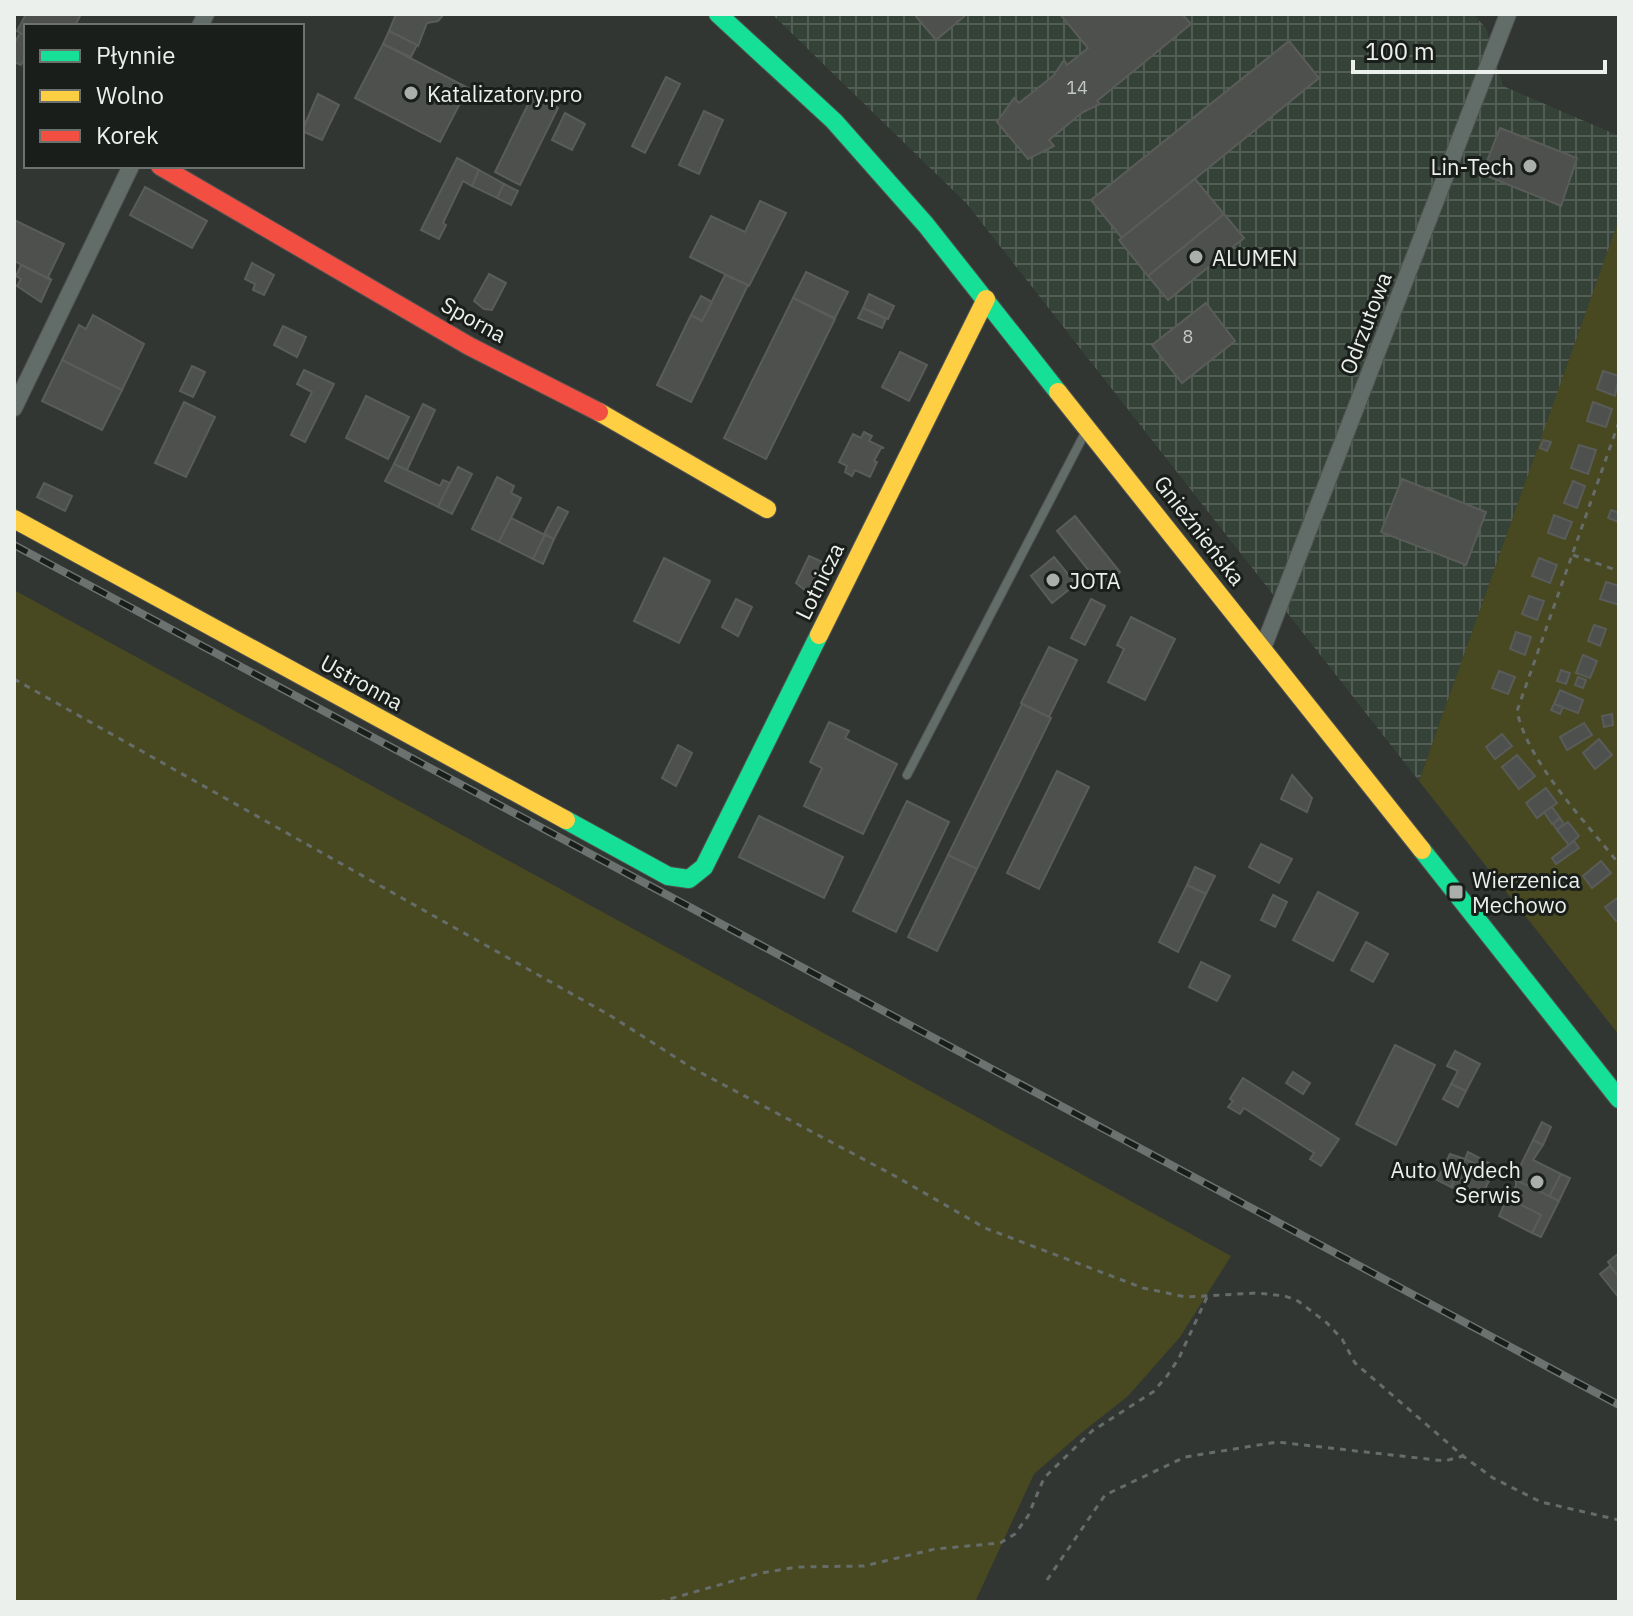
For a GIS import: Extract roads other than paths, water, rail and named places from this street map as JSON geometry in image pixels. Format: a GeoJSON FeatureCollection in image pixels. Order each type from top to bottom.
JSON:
{"type":"FeatureCollection","features":[{"type":"Feature","properties":{"kind":"street","name":"Gnieźnieńska"},"geometry":{"type":"LineString","coordinates":[[718,14],[834,121],[926,225],[1619,1099]]}},
{"type":"Feature","properties":{"kind":"street","name":"Odrzutowa"},"geometry":{"type":"LineString","coordinates":[[1263,648],[1508,14]]}},
{"type":"Feature","properties":{"kind":"street"},"geometry":{"type":"LineString","coordinates":[[14,408],[130,168]]}},
{"type":"Feature","properties":{"kind":"street","name":"Sporna"},"geometry":{"type":"LineString","coordinates":[[163,168],[469,346],[578,400],[767,509]]}},
{"type":"Feature","properties":{"kind":"street","name":"Lotnicza"},"geometry":{"type":"LineString","coordinates":[[689,879],[704,867],[986,299]]}},
{"type":"Feature","properties":{"kind":"street","name":"Ustronna"},"geometry":{"type":"LineString","coordinates":[[14,519],[654,869],[668,876],[689,879]]}},
{"type":"Feature","properties":{"kind":"lane"},"geometry":{"type":"LineString","coordinates":[[907,775],[1088,428]]}},
{"type":"Feature","properties":{"kind":"railway"},"geometry":{"type":"LineString","coordinates":[[14,545],[1619,1405]]}},
{"type":"Feature","properties":{"kind":"place","name":"Katalizatory.pro"},"geometry":{"type":"Point","coordinates":[411,93]}},
{"type":"Feature","properties":{"kind":"place","name":"Lin-Tech"},"geometry":{"type":"Point","coordinates":[1530,166]}},
{"type":"Feature","properties":{"kind":"place","name":"ALUMEN"},"geometry":{"type":"Point","coordinates":[1196,257]}},
{"type":"Feature","properties":{"kind":"place","name":"JOTA"},"geometry":{"type":"Point","coordinates":[1053,580]}},
{"type":"Feature","properties":{"kind":"place","name":"Wierzenica Mechowo"},"geometry":{"type":"Point","coordinates":[1456,892]}},
{"type":"Feature","properties":{"kind":"place","name":"Auto Wydech Serwis"},"geometry":{"type":"Point","coordinates":[1537,1182]}}]}
